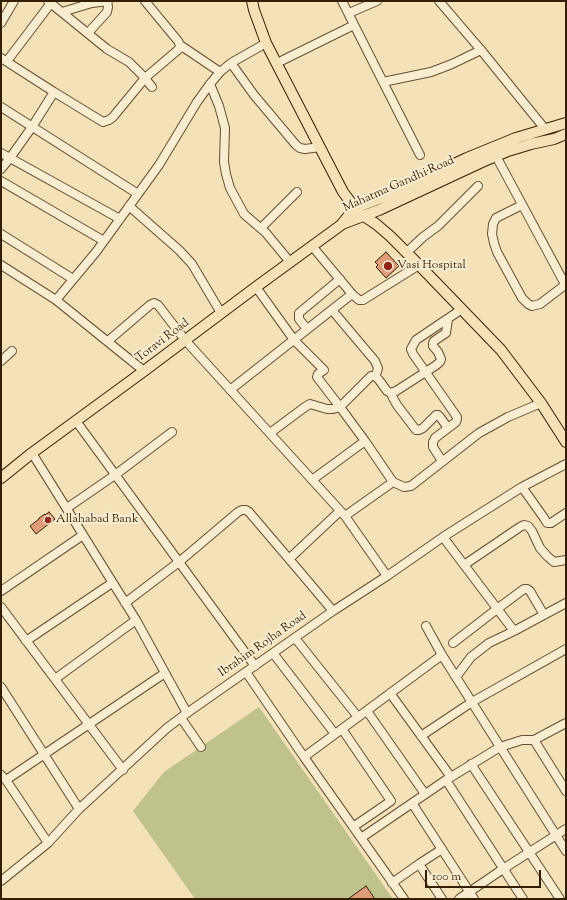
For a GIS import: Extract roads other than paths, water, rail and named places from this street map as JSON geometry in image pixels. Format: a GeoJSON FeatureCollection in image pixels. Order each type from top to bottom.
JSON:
{"type":"FeatureCollection","features":[{"type":"Feature","properties":{"kind":"main road"},"geometry":{"type":"LineString","coordinates":[[252,1],[266,43],[343,192],[355,208],[376,224],[419,265],[501,350],[541,402],[566,442]]}},
{"type":"Feature","properties":{"kind":"main road","name":"Mahatma Gandhi Road"},"geometry":{"type":"LineString","coordinates":[[341,225],[355,208],[386,196],[467,158],[516,138],[566,123]]}},
{"type":"Feature","properties":{"kind":"main road","name":"Mahatma Gandhi Road"},"geometry":{"type":"LineString","coordinates":[[341,225],[496,156],[530,144],[554,139],[566,134]]}},
{"type":"Feature","properties":{"kind":"main road","name":"Toravi Road"},"geometry":{"type":"LineString","coordinates":[[1,478],[32,453],[341,225]]}},
{"type":"Feature","properties":{"kind":"street"},"geometry":{"type":"LineString","coordinates":[[1,23],[14,1]]}},
{"type":"Feature","properties":{"kind":"street"},"geometry":{"type":"LineString","coordinates":[[62,12],[92,3],[107,1],[107,12],[88,33]]}},
{"type":"Feature","properties":{"kind":"street"},"geometry":{"type":"LineString","coordinates":[[145,1],[180,45],[220,72]]}},
{"type":"Feature","properties":{"kind":"street"},"geometry":{"type":"LineString","coordinates":[[342,1],[420,155]]}},
{"type":"Feature","properties":{"kind":"street"},"geometry":{"type":"LineString","coordinates":[[349,13],[376,1]]}},
{"type":"Feature","properties":{"kind":"street"},"geometry":{"type":"LineString","coordinates":[[439,1],[545,129]]}},
{"type":"Feature","properties":{"kind":"street"},"geometry":{"type":"LineString","coordinates":[[152,87],[145,78],[129,62],[107,48],[50,2],[4,59],[103,122],[113,117],[145,78],[176,52],[180,45]]}},
{"type":"Feature","properties":{"kind":"street"},"geometry":{"type":"LineString","coordinates":[[277,63],[354,25]]}},
{"type":"Feature","properties":{"kind":"street"},"geometry":{"type":"LineString","coordinates":[[56,300],[120,220],[159,165],[197,102],[210,84],[230,63],[266,43]]}},
{"type":"Feature","properties":{"kind":"street"},"geometry":{"type":"LineString","coordinates":[[383,82],[431,72],[481,50]]}},
{"type":"Feature","properties":{"kind":"street"},"geometry":{"type":"LineString","coordinates":[[230,63],[254,95],[300,148],[305,149],[320,147]]}},
{"type":"Feature","properties":{"kind":"street"},"geometry":{"type":"LineString","coordinates":[[210,84],[219,106],[225,128],[224,162],[230,188],[244,214],[261,228],[290,262]]}},
{"type":"Feature","properties":{"kind":"street"},"geometry":{"type":"LineString","coordinates":[[1,169],[32,127],[54,92]]}},
{"type":"Feature","properties":{"kind":"street"},"geometry":{"type":"LineString","coordinates":[[1,107],[138,194]]}},
{"type":"Feature","properties":{"kind":"street"},"geometry":{"type":"LineString","coordinates":[[1,153],[120,220]]}},
{"type":"Feature","properties":{"kind":"street"},"geometry":{"type":"LineString","coordinates":[[496,156],[566,286],[540,304],[532,306],[522,298],[501,258],[494,243],[492,234],[493,224],[496,218],[522,205]]}},
{"type":"Feature","properties":{"kind":"street"},"geometry":{"type":"LineString","coordinates":[[1,181],[104,241]]}},
{"type":"Feature","properties":{"kind":"street"},"geometry":{"type":"LineString","coordinates":[[406,253],[423,237],[438,226],[478,186]]}},
{"type":"Feature","properties":{"kind":"street"},"geometry":{"type":"LineString","coordinates":[[261,228],[297,192]]}},
{"type":"Feature","properties":{"kind":"street"},"geometry":{"type":"LineString","coordinates":[[129,206],[179,250],[192,264],[221,313]]}},
{"type":"Feature","properties":{"kind":"street"},"geometry":{"type":"LineString","coordinates":[[1,234],[73,279]]}},
{"type":"Feature","properties":{"kind":"street"},"geometry":{"type":"LineString","coordinates":[[312,246],[352,294],[359,300],[363,300],[419,265]]}},
{"type":"Feature","properties":{"kind":"street"},"geometry":{"type":"LineString","coordinates":[[1,265],[56,300],[144,371]]}},
{"type":"Feature","properties":{"kind":"street"},"geometry":{"type":"LineString","coordinates":[[307,330],[299,319],[299,313],[340,279]]}},
{"type":"Feature","properties":{"kind":"street"},"geometry":{"type":"LineString","coordinates":[[256,287],[294,340],[324,370],[318,374],[317,378],[365,441],[393,482],[404,488],[411,486],[479,433],[508,417],[541,402]]}},
{"type":"Feature","properties":{"kind":"street"},"geometry":{"type":"LineString","coordinates":[[230,390],[352,294]]}},
{"type":"Feature","properties":{"kind":"street"},"geometry":{"type":"LineString","coordinates":[[108,341],[150,305],[154,303],[158,305],[185,340],[343,513],[387,576]]}},
{"type":"Feature","properties":{"kind":"street"},"geometry":{"type":"LineString","coordinates":[[442,461],[433,447],[432,442],[456,422],[457,417],[413,354],[412,349],[416,340],[462,309]]}},
{"type":"Feature","properties":{"kind":"street"},"geometry":{"type":"LineString","coordinates":[[270,433],[310,404],[326,409],[340,407],[371,376],[374,376],[377,372],[378,368],[375,361],[332,310]]}},
{"type":"Feature","properties":{"kind":"street"},"geometry":{"type":"LineString","coordinates":[[391,393],[440,362],[441,359],[433,346],[433,343],[446,333],[448,319]]}},
{"type":"Feature","properties":{"kind":"street"},"geometry":{"type":"LineString","coordinates":[[1,361],[12,352]]}},
{"type":"Feature","properties":{"kind":"street"},"geometry":{"type":"LineString","coordinates":[[374,376],[387,391],[391,393],[397,405],[416,430],[423,428],[436,415],[440,417],[448,428]]}},
{"type":"Feature","properties":{"kind":"street"},"geometry":{"type":"LineString","coordinates":[[76,421],[255,666]]}},
{"type":"Feature","properties":{"kind":"street"},"geometry":{"type":"LineString","coordinates":[[66,508],[115,475],[172,432]]}},
{"type":"Feature","properties":{"kind":"street"},"geometry":{"type":"LineString","coordinates":[[312,480],[365,441]]}},
{"type":"Feature","properties":{"kind":"street"},"geometry":{"type":"LineString","coordinates":[[32,453],[136,620],[165,673],[184,715],[201,747]]}},
{"type":"Feature","properties":{"kind":"street","name":"Ibrahim Rojha Road"},"geometry":{"type":"LineString","coordinates":[[1,881],[48,843],[80,809],[167,728],[184,715],[333,611],[444,537],[522,487],[566,464]]}},
{"type":"Feature","properties":{"kind":"street"},"geometry":{"type":"LineString","coordinates":[[289,559],[343,513],[393,482]]}},
{"type":"Feature","properties":{"kind":"street"},"geometry":{"type":"LineString","coordinates":[[522,487],[548,522],[551,523],[566,513]]}},
{"type":"Feature","properties":{"kind":"street"},"geometry":{"type":"LineString","coordinates":[[125,603],[179,562],[238,512],[246,510],[333,611]]}},
{"type":"Feature","properties":{"kind":"street"},"geometry":{"type":"LineString","coordinates":[[464,564],[524,525],[528,526],[532,530],[540,548],[554,562],[566,560]]}},
{"type":"Feature","properties":{"kind":"street"},"geometry":{"type":"LineString","coordinates":[[1,591],[83,534]]}},
{"type":"Feature","properties":{"kind":"street"},"geometry":{"type":"LineString","coordinates":[[444,537],[514,631]]}},
{"type":"Feature","properties":{"kind":"street"},"geometry":{"type":"LineString","coordinates":[[26,641],[112,583]]}},
{"type":"Feature","properties":{"kind":"street"},"geometry":{"type":"LineString","coordinates":[[453,643],[497,609],[527,589],[530,591],[544,615]]}},
{"type":"Feature","properties":{"kind":"street"},"geometry":{"type":"LineString","coordinates":[[456,677],[471,657],[489,643],[566,603]]}},
{"type":"Feature","properties":{"kind":"street"},"geometry":{"type":"LineString","coordinates":[[1,607],[123,770]]}},
{"type":"Feature","properties":{"kind":"street"},"geometry":{"type":"LineString","coordinates":[[55,679],[136,620]]}},
{"type":"Feature","properties":{"kind":"street"},"geometry":{"type":"LineString","coordinates":[[426,626],[442,655],[566,851]]}},
{"type":"Feature","properties":{"kind":"street"},"geometry":{"type":"LineString","coordinates":[[295,638],[358,717]]}},
{"type":"Feature","properties":{"kind":"street"},"geometry":{"type":"LineString","coordinates":[[421,736],[472,702],[566,649]]}},
{"type":"Feature","properties":{"kind":"street"},"geometry":{"type":"LineString","coordinates":[[274,653],[338,732],[391,801],[353,827]]}},
{"type":"Feature","properties":{"kind":"street"},"geometry":{"type":"LineString","coordinates":[[304,757],[442,655]]}},
{"type":"Feature","properties":{"kind":"street"},"geometry":{"type":"LineString","coordinates":[[246,672],[404,899]]}},
{"type":"Feature","properties":{"kind":"street"},"geometry":{"type":"LineString","coordinates":[[48,843],[4,778],[44,754],[165,673]]}},
{"type":"Feature","properties":{"kind":"street"},"geometry":{"type":"LineString","coordinates":[[1,687],[80,809]]}},
{"type":"Feature","properties":{"kind":"street"},"geometry":{"type":"LineString","coordinates":[[390,693],[421,736],[523,899]]}},
{"type":"Feature","properties":{"kind":"street"},"geometry":{"type":"LineString","coordinates":[[367,711],[425,794]]}},
{"type":"Feature","properties":{"kind":"street"},"geometry":{"type":"LineString","coordinates":[[361,838],[448,778],[500,747],[522,740],[534,740],[566,723]]}},
{"type":"Feature","properties":{"kind":"street"},"geometry":{"type":"LineString","coordinates":[[534,740],[566,791]]}},
{"type":"Feature","properties":{"kind":"street"},"geometry":{"type":"LineString","coordinates":[[471,764],[560,899]]}},
{"type":"Feature","properties":{"kind":"street"},"geometry":{"type":"LineString","coordinates":[[412,803],[472,895]]}},
{"type":"Feature","properties":{"kind":"street"},"geometry":{"type":"LineString","coordinates":[[459,899],[472,895],[503,869],[566,829]]}},
{"type":"Feature","properties":{"kind":"street"},"geometry":{"type":"LineString","coordinates":[[392,883],[442,849]]}},
{"type":"Feature","properties":{"kind":"street"},"geometry":{"type":"LineString","coordinates":[[419,864],[442,899]]}},
{"type":"Feature","properties":{"kind":"place","name":"Vasi Hospital"},"geometry":{"type":"Point","coordinates":[388,266]}},
{"type":"Feature","properties":{"kind":"place","name":"Allahabad Bank"},"geometry":{"type":"Point","coordinates":[48,520]}}]}
